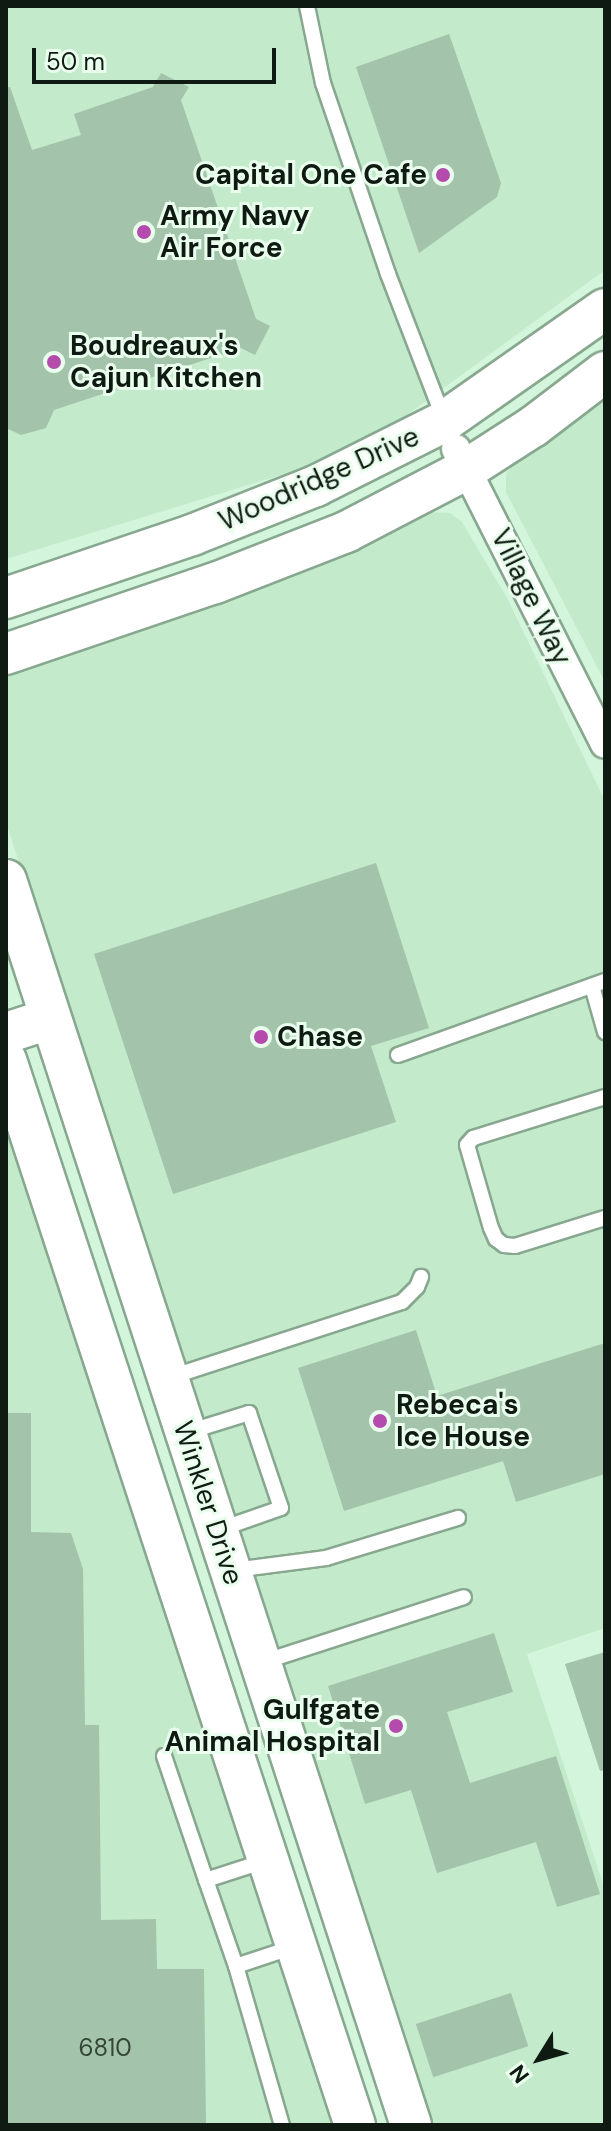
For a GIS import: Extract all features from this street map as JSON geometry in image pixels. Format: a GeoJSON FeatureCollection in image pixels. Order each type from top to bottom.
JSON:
{"type":"FeatureCollection","features":[{"type":"Feature","properties":{"kind":"main road","name":"Woodridge Drive"},"geometry":{"type":"LineString","coordinates":[[6,654],[215,583],[346,532],[456,446],[605,309]]}},
{"type":"Feature","properties":{"kind":"main road","name":"Woodridge Drive"},"geometry":{"type":"LineString","coordinates":[[6,598],[192,535],[316,486],[534,426],[605,372]]}},
{"type":"Feature","properties":{"kind":"main road","name":"Winkler Drive"},"geometry":{"type":"LineString","coordinates":[[6,880],[411,2125]]}},
{"type":"Feature","properties":{"kind":"main road"},"geometry":{"type":"LineString","coordinates":[[6,1033],[49,1019]]}},
{"type":"Feature","properties":{"kind":"main road","name":"Winkler Drive"},"geometry":{"type":"LineString","coordinates":[[6,1060],[355,2125]]}},
{"type":"Feature","properties":{"kind":"main road"},"geometry":{"type":"LineString","coordinates":[[40,1164],[92,1149]]}},
{"type":"Feature","properties":{"kind":"main road"},"geometry":{"type":"LineString","coordinates":[[68,1250],[118,1308],[135,1359],[148,1375],[167,1378]]}},
{"type":"Feature","properties":{"kind":"main road"},"geometry":{"type":"LineString","coordinates":[[194,1633],[246,1619]]}},
{"type":"Feature","properties":{"kind":"main road"},"geometry":{"type":"LineString","coordinates":[[326,2038],[378,2023]]}},
{"type":"Feature","properties":{"kind":"street","name":"Village Way"},"geometry":{"type":"LineString","coordinates":[[456,446],[605,744]]}},
{"type":"Feature","properties":{"kind":"lane"},"geometry":{"type":"LineString","coordinates":[[307,6],[323,83],[393,287],[456,446]]}},
{"type":"Feature","properties":{"kind":"lane"},"geometry":{"type":"LineString","coordinates":[[398,1055],[598,984],[605,1032]]}},
{"type":"Feature","properties":{"kind":"lane"},"geometry":{"type":"LineString","coordinates":[[605,1097],[473,1138],[467,1145],[491,1228],[496,1239],[504,1245],[515,1246],[605,1218]]}},
{"type":"Feature","properties":{"kind":"lane"},"geometry":{"type":"LineString","coordinates":[[167,1378],[402,1302],[411,1296],[421,1277]]}},
{"type":"Feature","properties":{"kind":"lane"},"geometry":{"type":"LineString","coordinates":[[185,1433],[249,1413],[281,1508],[217,1531]]}},
{"type":"Feature","properties":{"kind":"lane"},"geometry":{"type":"LineString","coordinates":[[230,1571],[326,1558],[458,1518]]}},
{"type":"Feature","properties":{"kind":"lane"},"geometry":{"type":"LineString","coordinates":[[260,1663],[464,1597]]}},
{"type":"Feature","properties":{"kind":"lane"},"geometry":{"type":"LineString","coordinates":[[164,1756],[236,1966],[282,2125]]}},
{"type":"Feature","properties":{"kind":"lane"},"geometry":{"type":"LineString","coordinates":[[206,1880],[269,1860]]}},
{"type":"Feature","properties":{"kind":"lane"},"geometry":{"type":"LineString","coordinates":[[236,1966],[297,1946]]}},
{"type":"Feature","properties":{"kind":"shaded area"},"geometry":{"type":"Polygon","coordinates":[[[6,6],[605,6],[605,270],[385,431],[320,463],[6,559],[6,6]]]}},
{"type":"Feature","properties":{"kind":"shaded area"},"geometry":{"type":"Polygon","coordinates":[[[605,395],[605,682],[506,492],[506,474],[518,458],[605,395]]]}},
{"type":"Feature","properties":{"kind":"shaded area"},"geometry":{"type":"Polygon","coordinates":[[[425,512],[450,513],[462,522],[507,598],[605,801],[605,1628],[527,1654],[605,1890],[605,2125],[426,2125],[6,822],[6,672],[224,600],[336,558],[425,512]]]}},
{"type":"Feature","properties":{"kind":"shaded area"},"geometry":{"type":"Polygon","coordinates":[[[6,1113],[234,1814],[334,2125],[6,2125],[6,1113]]]}},
{"type":"Feature","properties":{"kind":"building"},"geometry":{"type":"Polygon","coordinates":[[[449,34],[501,183],[497,197],[419,253],[356,67],[449,34]]]}},
{"type":"Feature","properties":{"kind":"building"},"geometry":{"type":"Polygon","coordinates":[[[161,73],[189,87],[181,100],[256,319],[270,326],[255,355],[241,348],[54,410],[46,428],[21,435],[6,428],[6,88],[10,87],[32,150],[81,135],[74,114],[153,87],[161,73]]]}},
{"type":"Feature","properties":{"kind":"building","name":"Chase"},"geometry":{"type":"Polygon","coordinates":[[[376,863],[429,1028],[371,1046],[396,1122],[173,1194],[94,954],[376,863]]]}},
{"type":"Feature","properties":{"kind":"building"},"geometry":{"type":"Polygon","coordinates":[[[416,1330],[437,1396],[605,1343],[605,1474],[516,1502],[503,1461],[344,1511],[298,1368],[416,1330]]]}},
{"type":"Feature","properties":{"kind":"building"},"geometry":{"type":"Polygon","coordinates":[[[6,1413],[31,1413],[31,1532],[71,1533],[83,1569],[85,1725],[99,1725],[101,1920],[156,1919],[157,1969],[204,1969],[206,2125],[6,2125],[6,1413]]]}},
{"type":"Feature","properties":{"kind":"building"},"geometry":{"type":"Polygon","coordinates":[[[494,1633],[513,1692],[447,1712],[470,1783],[556,1756],[600,1894],[557,1907],[536,1842],[437,1873],[411,1790],[365,1804],[328,1686],[494,1633]]]}},
{"type":"Feature","properties":{"kind":"building"},"geometry":{"type":"Polygon","coordinates":[[[605,1652],[605,1770],[600,1771],[565,1664],[605,1652]]]}},
{"type":"Feature","properties":{"kind":"building"},"geometry":{"type":"Polygon","coordinates":[[[511,1993],[528,2046],[433,2077],[416,2024],[511,1993]]]}},
{"type":"Feature","properties":{"kind":"place","name":"Capital One Cafe"},"geometry":{"type":"Point","coordinates":[443,175]}},
{"type":"Feature","properties":{"kind":"place","name":"Army Navy Air Force"},"geometry":{"type":"Point","coordinates":[144,232]}},
{"type":"Feature","properties":{"kind":"place","name":"Boudreaux's Cajun Kitchen"},"geometry":{"type":"Point","coordinates":[54,362]}},
{"type":"Feature","properties":{"kind":"place","name":"Chase"},"geometry":{"type":"Point","coordinates":[261,1037]}},
{"type":"Feature","properties":{"kind":"place","name":"Rebeca's Ice House"},"geometry":{"type":"Point","coordinates":[380,1421]}},
{"type":"Feature","properties":{"kind":"place","name":"Gulfgate Animal Hospital"},"geometry":{"type":"Point","coordinates":[396,1726]}}]}
